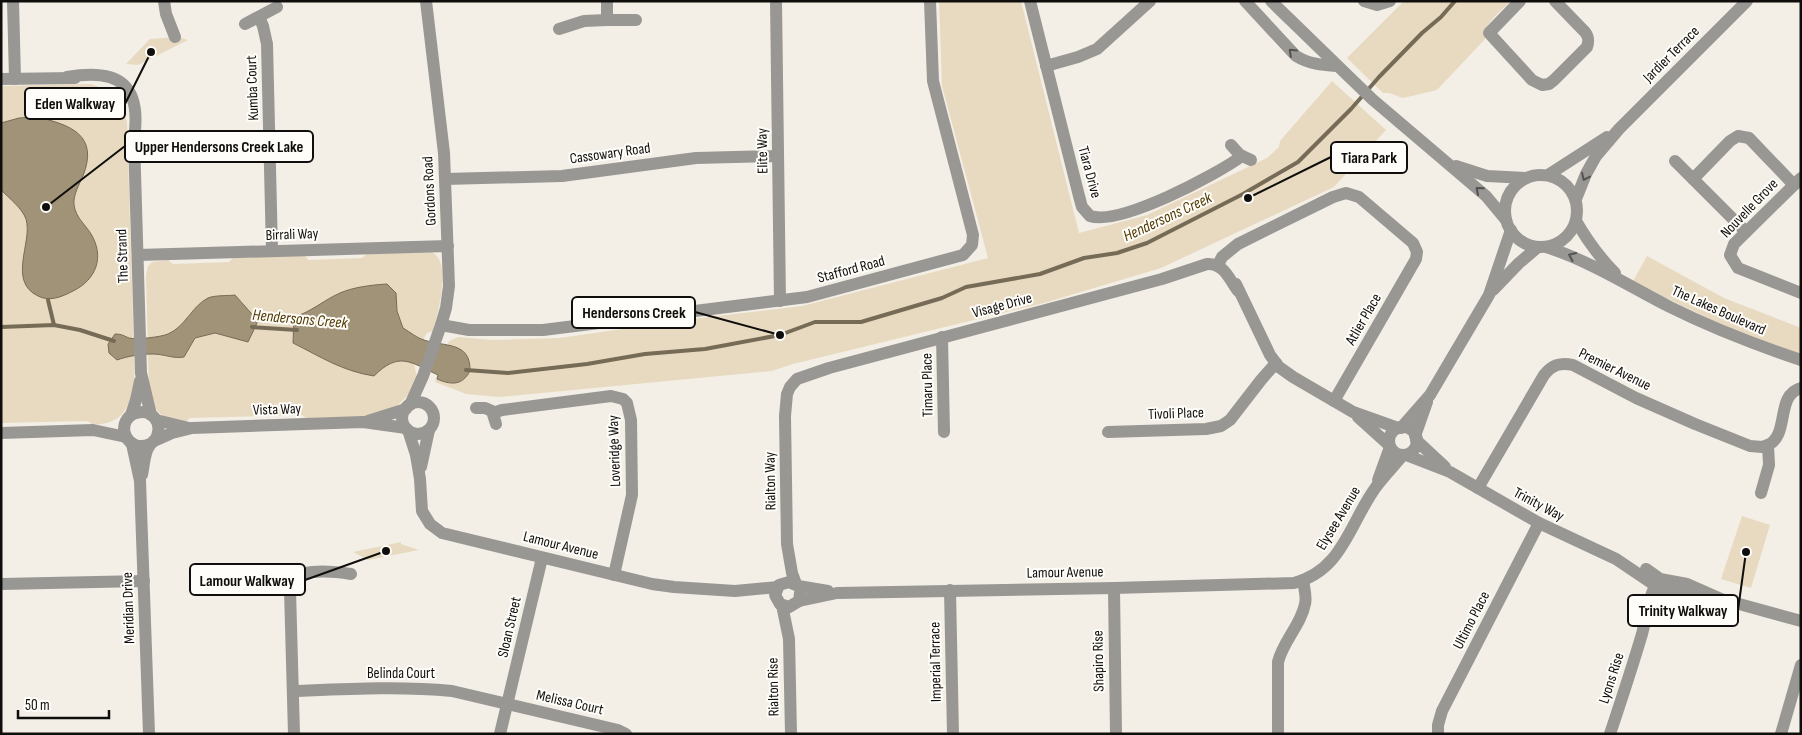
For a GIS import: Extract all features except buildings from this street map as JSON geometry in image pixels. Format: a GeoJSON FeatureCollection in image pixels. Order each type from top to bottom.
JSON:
{"type":"FeatureCollection","features":[{"type":"Feature","properties":{"kind":"street"},"geometry":{"type":"LineString","coordinates":[[13,1],[15,79]]}},
{"type":"Feature","properties":{"kind":"street"},"geometry":{"type":"LineString","coordinates":[[164,1],[161,18],[175,36]]}},
{"type":"Feature","properties":{"kind":"street","name":"Gordons Road"},"geometry":{"type":"LineString","coordinates":[[408,407],[423,376],[441,326],[448,286],[448,246],[441,123],[426,1]]}},
{"type":"Feature","properties":{"kind":"street"},"geometry":{"type":"LineString","coordinates":[[607,1],[607,20]]}},
{"type":"Feature","properties":{"kind":"street","name":"Elite Way"},"geometry":{"type":"LineString","coordinates":[[776,1],[780,301]]}},
{"type":"Feature","properties":{"kind":"street","name":"Stafford Road"},"geometry":{"type":"LineString","coordinates":[[441,326],[484,331],[559,329],[780,301],[819,295],[956,258],[968,252],[973,240],[972,229],[933,81],[930,1]]}},
{"type":"Feature","properties":{"kind":"street","name":"Tiara Drive"},"geometry":{"type":"LineString","coordinates":[[1030,1],[1082,207],[1090,216],[1104,218],[1140,208],[1247,158],[1234,150],[1231,145]]}},
{"type":"Feature","properties":{"kind":"street"},"geometry":{"type":"LineString","coordinates":[[1046,66],[1078,57],[1097,48],[1150,1]]}},
{"type":"Feature","properties":{"kind":"street"},"geometry":{"type":"LineString","coordinates":[[1245,1],[1296,56],[1316,64],[1337,66]]}},
{"type":"Feature","properties":{"kind":"street"},"geometry":{"type":"LineString","coordinates":[[1271,1],[1372,99],[1486,196],[1518,238],[1528,244],[1542,247]]}},
{"type":"Feature","properties":{"kind":"street"},"geometry":{"type":"LineString","coordinates":[[1280,1],[1306,35]]}},
{"type":"Feature","properties":{"kind":"street"},"geometry":{"type":"LineString","coordinates":[[1364,1],[1371,5],[1377,5],[1390,1]]}},
{"type":"Feature","properties":{"kind":"street"},"geometry":{"type":"LineString","coordinates":[[1520,1],[1489,33],[1537,84],[1542,85],[1549,84],[1587,47],[1588,42],[1586,32],[1555,1]]}},
{"type":"Feature","properties":{"kind":"street","name":"Jardier Terrace"},"geometry":{"type":"LineString","coordinates":[[1576,199],[1596,156],[1619,129],[1747,1]]}},
{"type":"Feature","properties":{"kind":"street"},"geometry":{"type":"LineString","coordinates":[[246,24],[277,7]]}},
{"type":"Feature","properties":{"kind":"street","name":"Kumba Court"},"geometry":{"type":"LineString","coordinates":[[259,16],[267,44],[272,251]]}},
{"type":"Feature","properties":{"kind":"street"},"geometry":{"type":"LineString","coordinates":[[559,29],[578,23],[636,20]]}},
{"type":"Feature","properties":{"kind":"street","name":"The Strand"},"geometry":{"type":"LineString","coordinates":[[1,80],[68,78],[107,83],[115,89],[125,102],[134,139],[142,373],[153,417]]}},
{"type":"Feature","properties":{"kind":"street","name":"Jardier Terrace"},"geometry":{"type":"LineString","coordinates":[[1548,175],[1619,129]]}},
{"type":"Feature","properties":{"kind":"street"},"geometry":{"type":"LineString","coordinates":[[1693,179],[1730,141],[1741,136],[1748,138],[1798,181]]}},
{"type":"Feature","properties":{"kind":"street","name":"Cassowary Road"},"geometry":{"type":"LineString","coordinates":[[445,179],[562,176],[696,158],[778,156]]}},
{"type":"Feature","properties":{"kind":"street"},"geometry":{"type":"LineString","coordinates":[[1675,161],[1746,232]]}},
{"type":"Feature","properties":{"kind":"street"},"geometry":{"type":"LineString","coordinates":[[1449,164],[1488,176],[1526,178]]}},
{"type":"Feature","properties":{"kind":"street"},"geometry":{"type":"LineString","coordinates":[[1390,446],[1392,433],[1400,428],[1430,395],[1489,295],[1520,263],[1542,247],[1556,244],[1572,230],[1576,221],[1576,199],[1565,183],[1548,175],[1537,175],[1526,178],[1511,190],[1506,205],[1509,225],[1489,295]]}},
{"type":"Feature","properties":{"kind":"street","name":"Nouvelle Grove"},"geometry":{"type":"LineString","coordinates":[[1798,181],[1746,232],[1732,248],[1730,255],[1738,268],[1745,272],[1801,293]]}},
{"type":"Feature","properties":{"kind":"street","name":"Atlier Place"},"geometry":{"type":"LineString","coordinates":[[1220,261],[1238,244],[1346,193],[1358,197],[1413,242],[1417,252],[1414,264],[1334,402]]}},
{"type":"Feature","properties":{"kind":"street","name":"The Lakes Boulevard"},"geometry":{"type":"LineString","coordinates":[[1576,221],[1602,261],[1627,284]]}},
{"type":"Feature","properties":{"kind":"street","name":"Birrali Way"},"geometry":{"type":"LineString","coordinates":[[138,255],[448,246]]}},
{"type":"Feature","properties":{"kind":"street","name":"The Lakes Boulevard"},"geometry":{"type":"LineString","coordinates":[[1542,247],[1570,254],[1671,308],[1750,342],[1801,360]]}},
{"type":"Feature","properties":{"kind":"street"},"geometry":{"type":"LineString","coordinates":[[1220,261],[1276,363],[1292,377],[1352,412],[1410,430],[1416,438]]}},
{"type":"Feature","properties":{"kind":"street","name":"Visage Drive"},"geometry":{"type":"LineString","coordinates":[[789,379],[1154,281],[1183,270],[1220,261]]}},
{"type":"Feature","properties":{"kind":"street","name":"Timaru Place"},"geometry":{"type":"LineString","coordinates":[[942,337],[944,432]]}},
{"type":"Feature","properties":{"kind":"street","name":"Tivoli Place"},"geometry":{"type":"LineString","coordinates":[[1108,432],[1206,429],[1221,426],[1230,420],[1260,380],[1276,363]]}},
{"type":"Feature","properties":{"kind":"street","name":"Premier Avenue"},"geometry":{"type":"LineString","coordinates":[[1478,488],[1544,375],[1550,368],[1561,363],[1573,365],[1636,398],[1722,436],[1750,446],[1762,448],[1768,445]]}},
{"type":"Feature","properties":{"kind":"street","name":"The Strand"},"geometry":{"type":"LineString","coordinates":[[129,417],[136,400],[142,373]]}},
{"type":"Feature","properties":{"kind":"street"},"geometry":{"type":"LineString","coordinates":[[423,376],[429,407],[434,416],[434,421],[429,430],[421,434],[416,434],[407,429],[403,418],[408,407],[420,403],[429,407]]}},
{"type":"Feature","properties":{"kind":"street","name":"Rialton Way"},"geometry":{"type":"LineString","coordinates":[[789,379],[784,416],[787,544],[792,573],[797,585]]}},
{"type":"Feature","properties":{"kind":"street"},"geometry":{"type":"LineString","coordinates":[[1761,493],[1768,465],[1768,445],[1772,444],[1778,436],[1787,400],[1795,389],[1801,388]]}},
{"type":"Feature","properties":{"kind":"street"},"geometry":{"type":"LineString","coordinates":[[1352,412],[1396,453],[1405,455],[1414,449],[1430,395]]}},
{"type":"Feature","properties":{"kind":"street","name":"Loveridge Way"},"geometry":{"type":"LineString","coordinates":[[476,408],[485,408],[494,418],[502,410],[611,396],[623,399],[627,403],[631,420],[632,495],[614,575]]}},
{"type":"Feature","properties":{"kind":"street","name":"Vista Way"},"geometry":{"type":"LineString","coordinates":[[363,422],[408,407]]}},
{"type":"Feature","properties":{"kind":"street"},"geometry":{"type":"LineString","coordinates":[[1,433],[93,430],[129,440],[141,447],[152,443],[159,431],[153,417],[141,412],[93,430]]}},
{"type":"Feature","properties":{"kind":"street"},"geometry":{"type":"LineString","coordinates":[[129,417],[124,431],[129,440]]}},
{"type":"Feature","properties":{"kind":"street","name":"Vista Way"},"geometry":{"type":"LineString","coordinates":[[153,417],[192,428]]}},
{"type":"Feature","properties":{"kind":"street","name":"Vista Way"},"geometry":{"type":"LineString","coordinates":[[152,443],[172,433],[192,428],[363,422],[407,429]]}},
{"type":"Feature","properties":{"kind":"street","name":"Lamour Avenue"},"geometry":{"type":"LineString","coordinates":[[407,429],[416,455],[422,511],[436,530],[453,536],[614,575],[674,587],[735,592],[780,604]]}},
{"type":"Feature","properties":{"kind":"street","name":"Lamour Avenue"},"geometry":{"type":"LineString","coordinates":[[420,479],[423,454],[429,430]]}},
{"type":"Feature","properties":{"kind":"street","name":"Trinity Way"},"geometry":{"type":"LineString","coordinates":[[1416,438],[1450,472]]}},
{"type":"Feature","properties":{"kind":"street","name":"Meridian Drive"},"geometry":{"type":"LineString","coordinates":[[129,440],[140,481],[149,734]]}},
{"type":"Feature","properties":{"kind":"street","name":"Meridian Drive"},"geometry":{"type":"LineString","coordinates":[[140,481],[152,443]]}},
{"type":"Feature","properties":{"kind":"street","name":"Elysee Avenue"},"geometry":{"type":"LineString","coordinates":[[1376,488],[1390,446]]}},
{"type":"Feature","properties":{"kind":"street","name":"Trinity Way"},"geometry":{"type":"LineString","coordinates":[[1405,455],[1450,472],[1539,523],[1616,559],[1638,565],[1658,584],[1687,584],[1704,593],[1750,608],[1801,621]]}},
{"type":"Feature","properties":{"kind":"street","name":"Elysee Avenue"},"geometry":{"type":"LineString","coordinates":[[1298,582],[1322,570],[1332,560],[1376,488],[1405,455]]}},
{"type":"Feature","properties":{"kind":"street","name":"Ultimo Place"},"geometry":{"type":"LineString","coordinates":[[1438,734],[1438,725],[1442,712],[1539,523]]}},
{"type":"Feature","properties":{"kind":"street","name":"Rialton Way"},"geometry":{"type":"LineString","coordinates":[[779,586],[787,544]]}},
{"type":"Feature","properties":{"kind":"street","name":"Sloan Street"},"geometry":{"type":"LineString","coordinates":[[500,734],[542,558]]}},
{"type":"Feature","properties":{"kind":"street"},"geometry":{"type":"LineString","coordinates":[[294,734],[290,590],[292,584],[299,575],[306,573],[351,574]]}},
{"type":"Feature","properties":{"kind":"street"},"geometry":{"type":"LineString","coordinates":[[1,584],[144,580]]}},
{"type":"Feature","properties":{"kind":"street"},"geometry":{"type":"LineString","coordinates":[[789,582],[797,585],[800,593],[798,602],[789,607],[780,604],[775,595],[779,586],[789,582]]}},
{"type":"Feature","properties":{"kind":"street"},"geometry":{"type":"LineString","coordinates":[[1278,734],[1278,662],[1281,650],[1303,610],[1298,582]]}},
{"type":"Feature","properties":{"kind":"street","name":"Lamour Avenue"},"geometry":{"type":"LineString","coordinates":[[798,602],[837,593],[1114,588],[1298,582]]}},
{"type":"Feature","properties":{"kind":"street","name":"Lyons Rise"},"geometry":{"type":"LineString","coordinates":[[1610,734],[1642,633],[1657,602],[1658,584]]}},
{"type":"Feature","properties":{"kind":"street","name":"Lamour Avenue"},"geometry":{"type":"LineString","coordinates":[[797,585],[837,593]]}},
{"type":"Feature","properties":{"kind":"street","name":"Lamour Avenue"},"geometry":{"type":"LineString","coordinates":[[735,592],[779,586]]}},
{"type":"Feature","properties":{"kind":"street","name":"Shapiro Rise"},"geometry":{"type":"LineString","coordinates":[[1114,588],[1116,734]]}},
{"type":"Feature","properties":{"kind":"street","name":"Imperial Terrace"},"geometry":{"type":"LineString","coordinates":[[950,590],[953,734]]}},
{"type":"Feature","properties":{"kind":"street","name":"Rialton Rise"},"geometry":{"type":"LineString","coordinates":[[789,639],[798,602]]}},
{"type":"Feature","properties":{"kind":"street","name":"Rialton Rise"},"geometry":{"type":"LineString","coordinates":[[780,604],[789,639],[791,734]]}},
{"type":"Feature","properties":{"kind":"street"},"geometry":{"type":"LineString","coordinates":[[1781,734],[1801,665]]}},
{"type":"Feature","properties":{"kind":"street","name":"Belinda Court"},"geometry":{"type":"LineString","coordinates":[[293,691],[431,689],[452,691],[507,704]]}},
{"type":"Feature","properties":{"kind":"street","name":"Melissa Court"},"geometry":{"type":"LineString","coordinates":[[507,704],[618,730],[626,734]]}},
{"type":"Feature","properties":{"kind":"shaded area"},"geometry":{"type":"Polygon","coordinates":[[[939,1],[1021,1],[1079,233],[1147,215],[1267,158],[1279,147],[1280,141],[1332,81],[1386,130],[1334,187],[1161,268],[1044,303],[793,364],[772,371],[499,397],[466,394],[435,382],[449,341],[458,337],[492,340],[559,338],[802,306],[988,258],[942,86],[939,1]]]}},
{"type":"Feature","properties":{"kind":"shaded area"},"geometry":{"type":"Polygon","coordinates":[[[1404,1],[1511,1],[1489,23],[1486,28],[1485,39],[1437,90],[1403,98],[1383,93],[1347,58],[1404,1]]]}},
{"type":"Feature","properties":{"kind":"shaded area"},"geometry":{"type":"Polygon","coordinates":[[[178,37],[188,40],[138,65],[126,64],[150,39],[178,37]]]}},
{"type":"Feature","properties":{"kind":"shaded area"},"geometry":{"type":"Polygon","coordinates":[[[90,84],[104,89],[119,102],[127,122],[135,387],[129,403],[121,415],[111,422],[93,425],[88,421],[1,423],[1,86],[90,84]]]}},
{"type":"Feature","properties":{"kind":"shaded area"},"geometry":{"type":"Polygon","coordinates":[[[430,252],[437,256],[441,264],[442,287],[438,312],[433,331],[427,333],[414,364],[417,377],[410,393],[396,407],[365,417],[306,418],[302,415],[190,418],[186,422],[166,417],[155,407],[149,393],[146,275],[148,266],[152,262],[168,260],[173,264],[229,262],[233,258],[305,255],[308,260],[362,258],[368,253],[430,252]]]}},
{"type":"Feature","properties":{"kind":"shaded area"},"geometry":{"type":"Polygon","coordinates":[[[1647,256],[1724,298],[1801,328],[1801,355],[1736,331],[1633,281],[1647,256]]]}},
{"type":"Feature","properties":{"kind":"shaded area"},"geometry":{"type":"Polygon","coordinates":[[[1742,516],[1770,525],[1751,588],[1721,579],[1742,516]]]}},
{"type":"Feature","properties":{"kind":"shaded area"},"geometry":{"type":"Polygon","coordinates":[[[401,542],[401,544],[419,550],[368,560],[353,552],[401,542]]]}},
{"type":"Feature","properties":{"kind":"water"},"geometry":{"type":"Polygon","coordinates":[[[37,117],[71,128],[84,141],[87,151],[87,162],[75,194],[74,205],[75,210],[95,243],[98,259],[96,267],[87,281],[69,293],[51,299],[38,296],[29,289],[24,281],[22,271],[27,228],[26,219],[18,207],[1,190],[1,123],[19,118],[37,117]]]}},
{"type":"Feature","properties":{"kind":"water"},"geometry":{"type":"Polygon","coordinates":[[[387,284],[396,293],[397,311],[403,328],[421,339],[455,347],[466,354],[470,371],[460,382],[442,381],[437,379],[438,375],[405,361],[391,363],[374,376],[362,374],[332,363],[293,343],[294,317],[345,291],[387,284]]]}},
{"type":"Feature","properties":{"kind":"water"},"geometry":{"type":"Polygon","coordinates":[[[235,295],[258,321],[248,342],[215,333],[195,338],[184,357],[148,354],[117,360],[109,353],[108,344],[115,334],[137,339],[165,335],[179,327],[197,306],[208,298],[235,295]]]}},
{"type":"Feature","properties":{"kind":"waterway","name":"Hendersons Creek"},"geometry":{"type":"LineString","coordinates":[[466,370],[508,373],[587,364],[645,354],[705,349],[780,335],[815,322],[861,322],[942,298],[966,287],[1040,274],[1084,258],[1117,253],[1147,243],[1243,194],[1298,162],[1455,1]]}},
{"type":"Feature","properties":{"kind":"waterway"},"geometry":{"type":"LineString","coordinates":[[48,300],[54,325]]}},
{"type":"Feature","properties":{"kind":"waterway","name":"Hendersons Creek"},"geometry":{"type":"LineString","coordinates":[[1,327],[54,325],[80,330],[114,341]]}},
{"type":"Feature","properties":{"kind":"waterway","name":"Hendersons Creek"},"geometry":{"type":"LineString","coordinates":[[252,327],[297,330]]}},
{"type":"Feature","properties":{"kind":"place","name":"Eden Walkway"},"geometry":{"type":"Point","coordinates":[151,52]}},
{"type":"Feature","properties":{"kind":"place","name":"Tiara Park"},"geometry":{"type":"Point","coordinates":[1248,198]}},
{"type":"Feature","properties":{"kind":"place","name":"Upper Hendersons Creek Lake"},"geometry":{"type":"Point","coordinates":[46,207]}},
{"type":"Feature","properties":{"kind":"place","name":"Hendersons Creek"},"geometry":{"type":"Point","coordinates":[780,335]}},
{"type":"Feature","properties":{"kind":"place","name":"Lamour Walkway"},"geometry":{"type":"Point","coordinates":[386,551]}},
{"type":"Feature","properties":{"kind":"place","name":"Trinity Walkway"},"geometry":{"type":"Point","coordinates":[1746,552]}}]}
